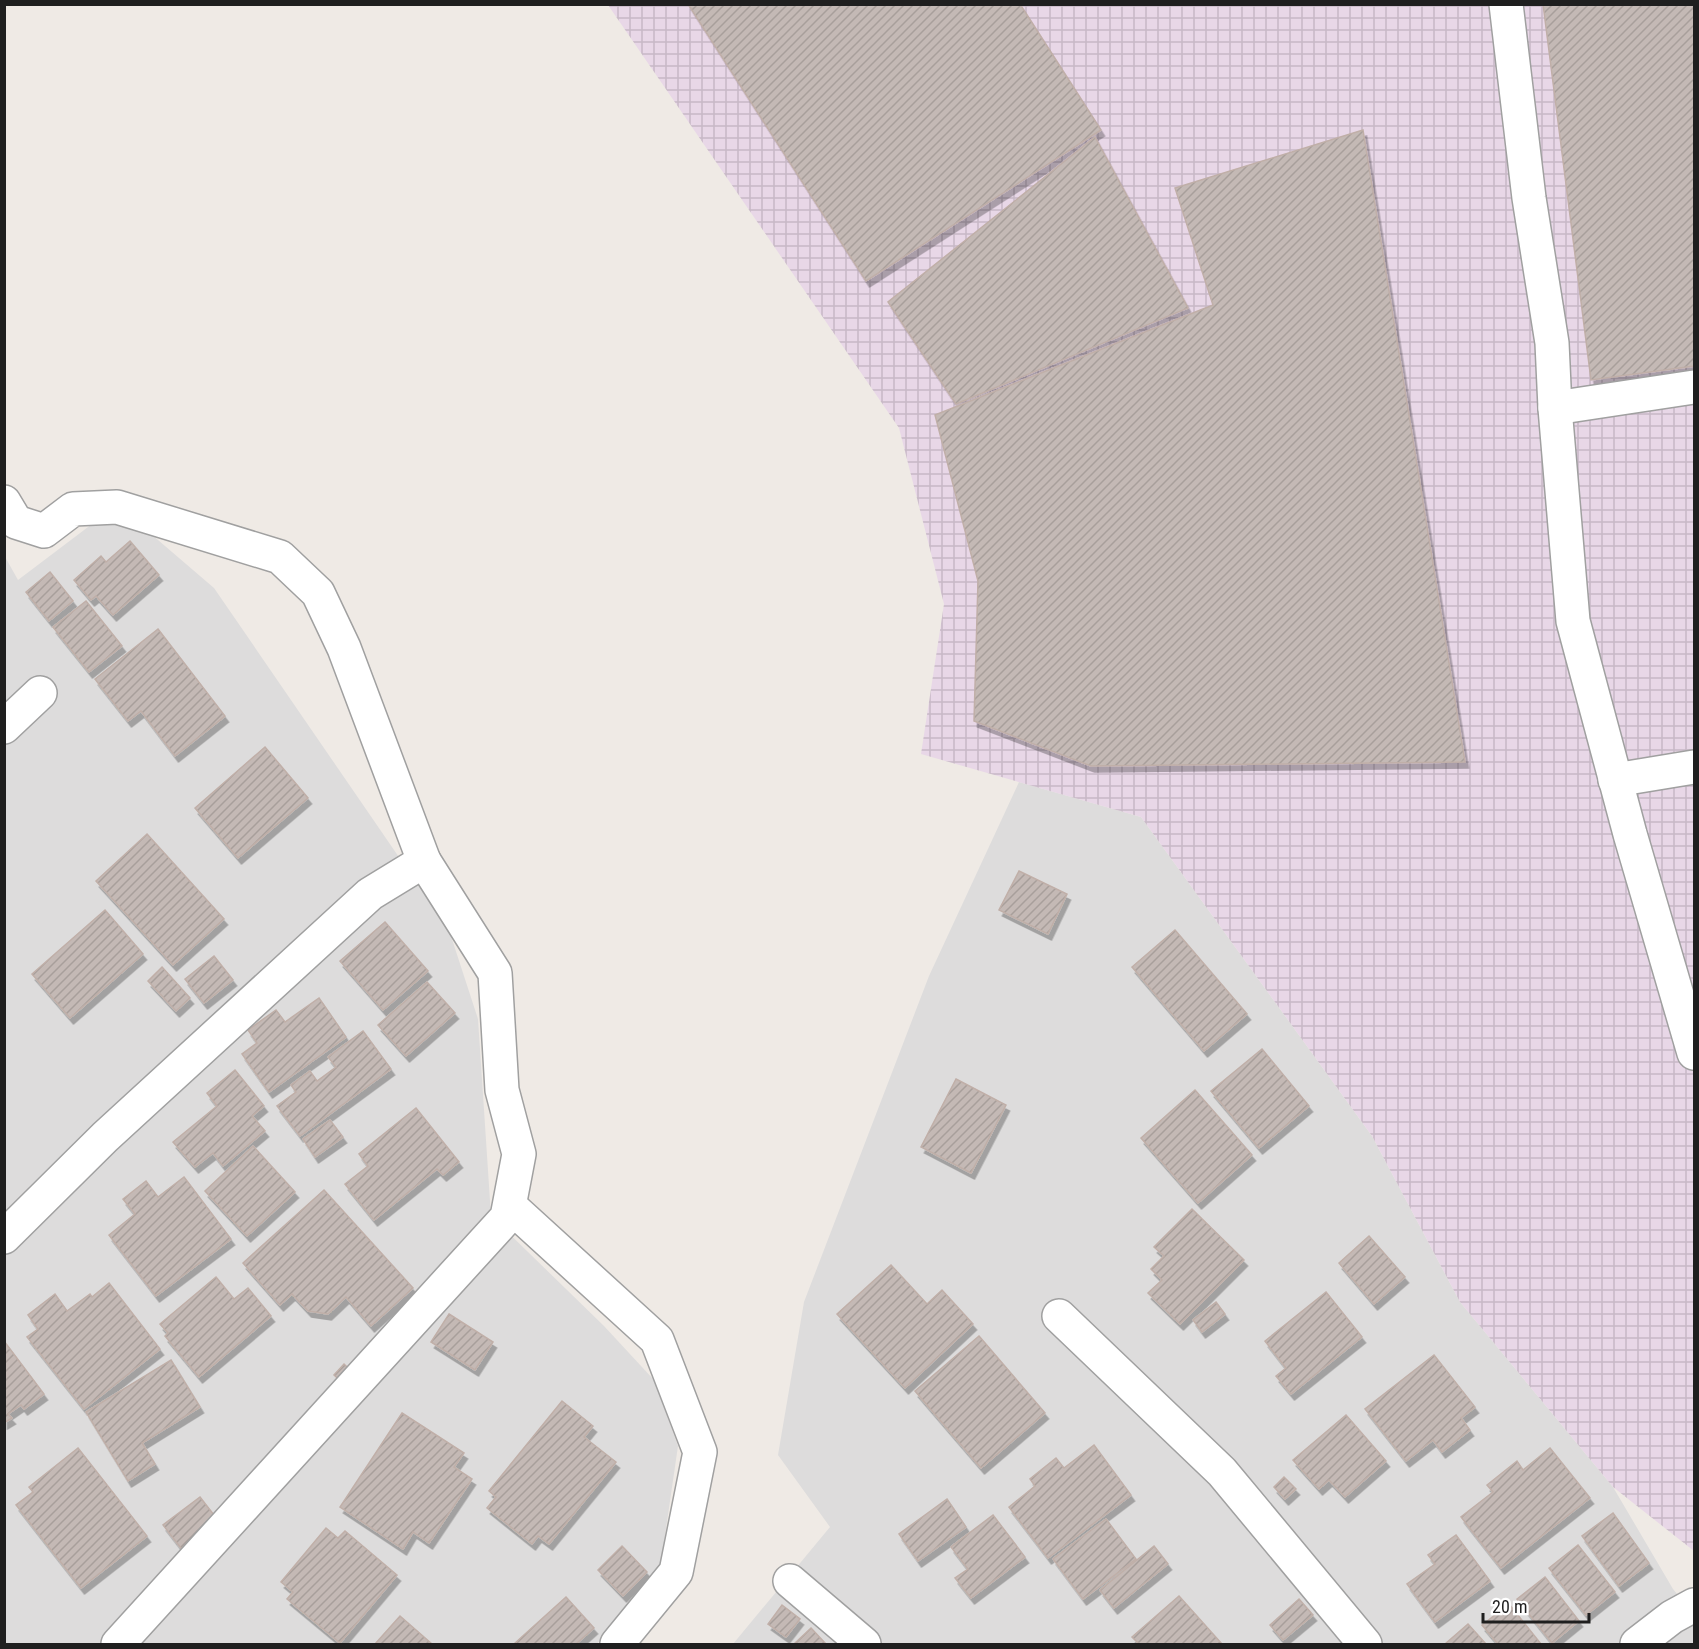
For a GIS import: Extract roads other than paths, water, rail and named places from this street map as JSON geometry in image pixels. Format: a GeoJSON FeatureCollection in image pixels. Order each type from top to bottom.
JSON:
{"type":"FeatureCollection","features":[{"type":"Feature","properties":{"kind":"street"},"geometry":{"type":"LineString","coordinates":[[1506,4],[1529,198],[1552,343],[1555,408],[1573,621],[1615,780],[1695,1053]]}},
{"type":"Feature","properties":{"kind":"street"},"geometry":{"type":"LineString","coordinates":[[1555,408],[1695,387]]}},
{"type":"Feature","properties":{"kind":"street"},"geometry":{"type":"LineString","coordinates":[[4,502],[16,522],[44,531],[73,509],[117,507],[280,557],[318,593],[344,648],[424,861],[495,974],[502,1090],[519,1154],[507,1217],[118,1644]]}},
{"type":"Feature","properties":{"kind":"street"},"geometry":{"type":"LineString","coordinates":[[4,728],[40,693]]}},
{"type":"Feature","properties":{"kind":"street"},"geometry":{"type":"LineString","coordinates":[[1615,780],[1695,767]]}},
{"type":"Feature","properties":{"kind":"street"},"geometry":{"type":"LineString","coordinates":[[4,1237],[105,1137],[370,894],[424,861]]}},
{"type":"Feature","properties":{"kind":"street"},"geometry":{"type":"LineString","coordinates":[[510,1206],[657,1340],[700,1452],[676,1572],[617,1644]]}},
{"type":"Feature","properties":{"kind":"street"},"geometry":{"type":"LineString","coordinates":[[1059,1316],[1222,1472],[1365,1644]]}},
{"type":"Feature","properties":{"kind":"street"},"geometry":{"type":"LineString","coordinates":[[790,1581],[864,1644]]}},
{"type":"Feature","properties":{"kind":"street"},"geometry":{"type":"LineString","coordinates":[[1636,1644],[1672,1617],[1695,1605]]}}]}
